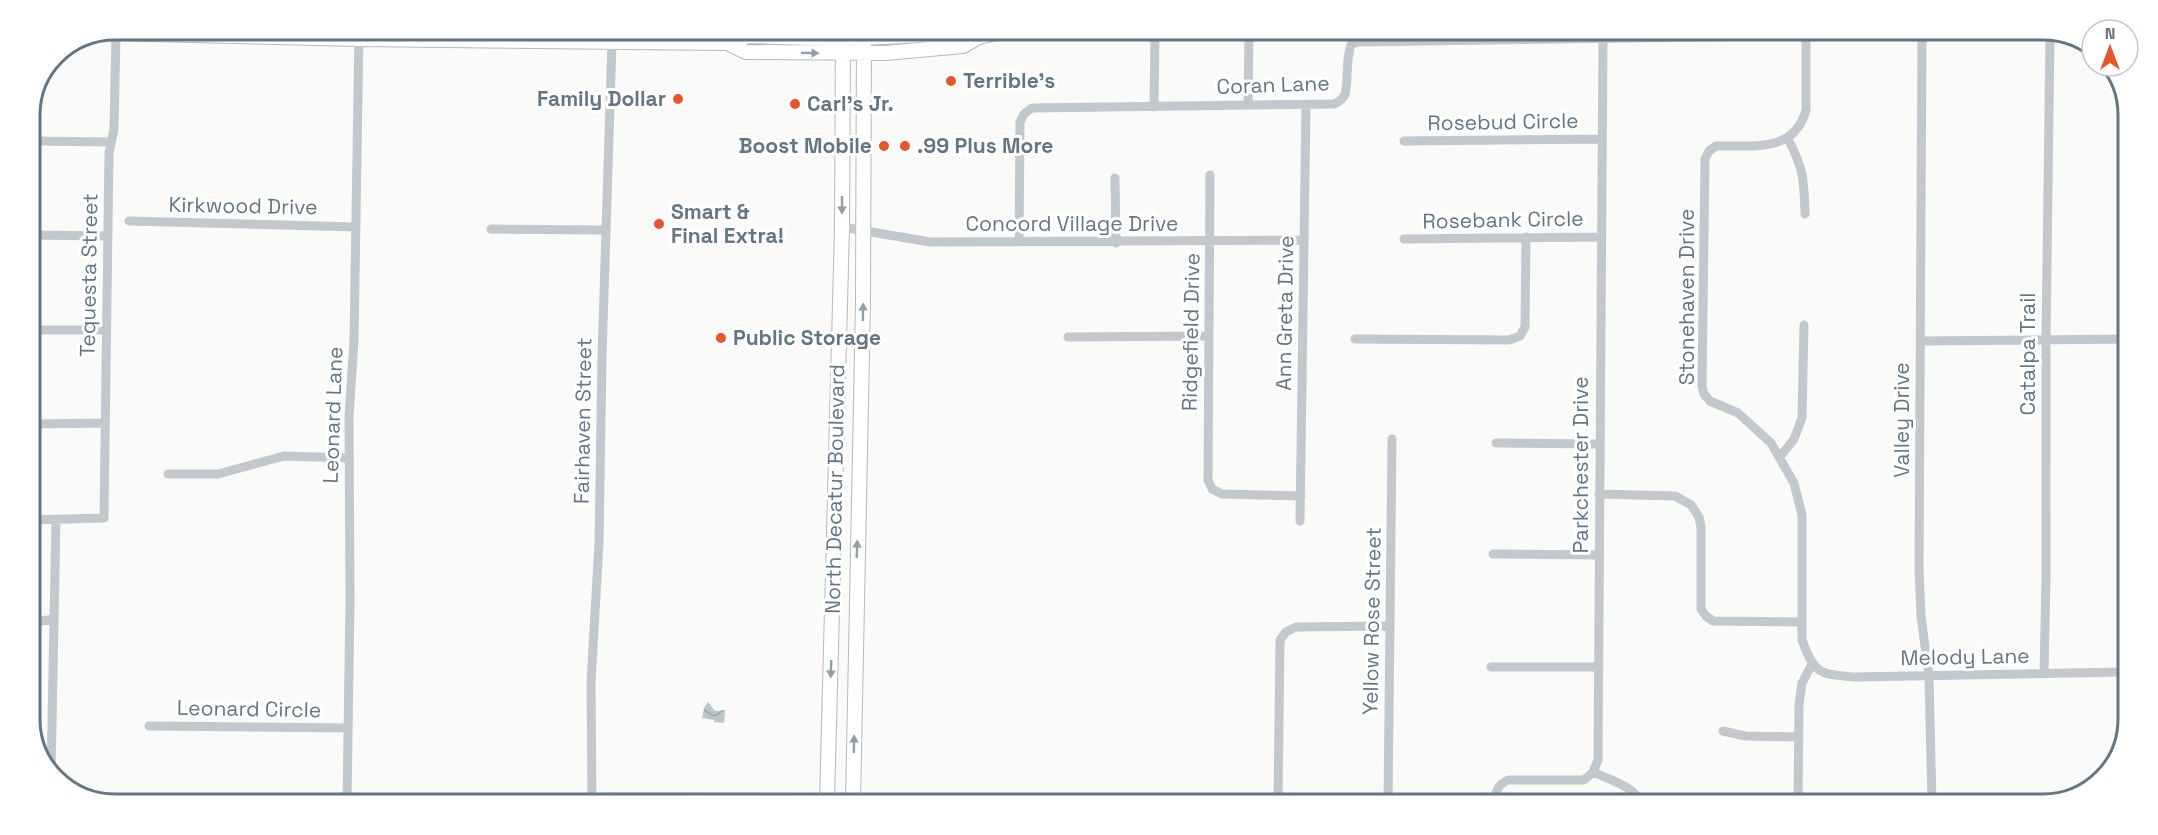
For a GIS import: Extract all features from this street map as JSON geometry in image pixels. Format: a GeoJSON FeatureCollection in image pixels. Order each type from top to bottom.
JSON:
{"type":"FeatureCollection","features":[{"type":"Feature","properties":{"kind":"main road"},"geometry":{"type":"LineString","coordinates":[[540,40],[727,43],[736,40]]}},
{"type":"Feature","properties":{"kind":"main road","name":"North Decatur Boulevard"},"geometry":{"type":"LineString","coordinates":[[827,794],[842,227],[843,40]]}},
{"type":"Feature","properties":{"kind":"main road","name":"North Decatur Boulevard"},"geometry":{"type":"LineString","coordinates":[[853,794],[861,416],[864,40]]}},
{"type":"Feature","properties":{"kind":"main road"},"geometry":{"type":"LineString","coordinates":[[727,43],[746,52],[842,54],[963,46],[974,40]]}},
{"type":"Feature","properties":{"kind":"main road"},"geometry":{"type":"LineString","coordinates":[[836,416],[861,416]]}},
{"type":"Feature","properties":{"kind":"main road"},"geometry":{"type":"LineString","coordinates":[[833,610],[856,610]]}},
{"type":"Feature","properties":{"kind":"street","name":"Leonard Lane"},"geometry":{"type":"LineString","coordinates":[[347,794],[350,602],[349,458],[359,40]]}},
{"type":"Feature","properties":{"kind":"street"},"geometry":{"type":"LineString","coordinates":[[1154,106],[1155,40]]}},
{"type":"Feature","properties":{"kind":"street"},"geometry":{"type":"LineString","coordinates":[[1248,105],[1249,40]]}},
{"type":"Feature","properties":{"kind":"street","name":"Coran Lane"},"geometry":{"type":"LineString","coordinates":[[1019,242],[1020,122],[1024,114],[1032,108],[1334,104],[1341,101],[1345,95],[1347,57],[1351,45],[1361,40]]}},
{"type":"Feature","properties":{"kind":"street","name":"Parkchester Drive"},"geometry":{"type":"LineString","coordinates":[[1593,772],[1598,760],[1603,40]]}},
{"type":"Feature","properties":{"kind":"street"},"geometry":{"type":"LineString","coordinates":[[1805,214],[1804,177],[1788,139],[1802,122],[1806,110],[1806,40]]}},
{"type":"Feature","properties":{"kind":"street","name":"Valley Drive"},"geometry":{"type":"LineString","coordinates":[[1922,40],[1918,570],[1929,676],[1932,794]]}},
{"type":"Feature","properties":{"kind":"street","name":"Tequesta Street"},"geometry":{"type":"LineString","coordinates":[[56,519],[104,518],[109,153],[114,129],[112,41]]}},
{"type":"Feature","properties":{"kind":"street","name":"Catalpa Trail"},"geometry":{"type":"LineString","coordinates":[[2044,673],[2050,41]]}},
{"type":"Feature","properties":{"kind":"street","name":"Fairhaven Street"},"geometry":{"type":"LineString","coordinates":[[592,794],[591,682],[599,543],[612,42]]}},
{"type":"Feature","properties":{"kind":"street","name":"Ann Greta Drive"},"geometry":{"type":"LineString","coordinates":[[1300,521],[1306,105]]}},
{"type":"Feature","properties":{"kind":"street","name":"Rosebud Circle"},"geometry":{"type":"LineString","coordinates":[[1404,141],[1602,139]]}},
{"type":"Feature","properties":{"kind":"street","name":"Stonehaven Drive"},"geometry":{"type":"LineString","coordinates":[[1788,139],[1776,144],[1716,146],[1709,151],[1705,159],[1702,386],[1704,394],[1710,400],[1738,413],[1771,443],[1794,483],[1802,515],[1802,640],[1812,663]]}},
{"type":"Feature","properties":{"kind":"street"},"geometry":{"type":"LineString","coordinates":[[40,141],[111,142]]}},
{"type":"Feature","properties":{"kind":"street","name":"Ridgefield Drive"},"geometry":{"type":"LineString","coordinates":[[1210,175],[1208,480],[1212,489],[1222,494],[1301,496]]}},
{"type":"Feature","properties":{"kind":"street"},"geometry":{"type":"LineString","coordinates":[[1115,178],[1116,243]]}},
{"type":"Feature","properties":{"kind":"street","name":"Kirkwood Drive"},"geometry":{"type":"LineString","coordinates":[[129,221],[356,227]]}},
{"type":"Feature","properties":{"kind":"street","name":"Concord Village Drive"},"geometry":{"type":"LineString","coordinates":[[842,227],[930,242],[1116,243],[1304,240]]}},
{"type":"Feature","properties":{"kind":"street"},"geometry":{"type":"LineString","coordinates":[[491,229],[606,230]]}},
{"type":"Feature","properties":{"kind":"street"},"geometry":{"type":"LineString","coordinates":[[40,236],[108,236]]}},
{"type":"Feature","properties":{"kind":"street"},"geometry":{"type":"LineString","coordinates":[[1354,339],[1509,340],[1520,336],[1525,327],[1526,237]]}},
{"type":"Feature","properties":{"kind":"street","name":"Rosebank Circle"},"geometry":{"type":"LineString","coordinates":[[1404,239],[1601,237]]}},
{"type":"Feature","properties":{"kind":"street"},"geometry":{"type":"LineString","coordinates":[[1780,457],[1794,439],[1802,418],[1804,325]]}},
{"type":"Feature","properties":{"kind":"street"},"geometry":{"type":"LineString","coordinates":[[40,330],[106,330]]}},
{"type":"Feature","properties":{"kind":"street"},"geometry":{"type":"LineString","coordinates":[[1068,337],[1209,336]]}},
{"type":"Feature","properties":{"kind":"street"},"geometry":{"type":"LineString","coordinates":[[1920,341],[2117,339]]}},
{"type":"Feature","properties":{"kind":"street"},"geometry":{"type":"LineString","coordinates":[[41,424],[105,423]]}},
{"type":"Feature","properties":{"kind":"street","name":"Yellow Rose Street"},"geometry":{"type":"LineString","coordinates":[[1388,794],[1392,439]]}},
{"type":"Feature","properties":{"kind":"street"},"geometry":{"type":"LineString","coordinates":[[1496,442],[1600,444]]}},
{"type":"Feature","properties":{"kind":"street"},"geometry":{"type":"LineString","coordinates":[[168,474],[218,474],[284,456],[349,458]]}},
{"type":"Feature","properties":{"kind":"street"},"geometry":{"type":"LineString","coordinates":[[1599,494],[1675,496],[1691,505],[1699,518],[1701,527],[1701,609],[1713,621],[1802,622]]}},
{"type":"Feature","properties":{"kind":"street"},"geometry":{"type":"LineString","coordinates":[[41,520],[56,519],[51,758]]}},
{"type":"Feature","properties":{"kind":"street"},"geometry":{"type":"LineString","coordinates":[[1493,554],[1599,555]]}},
{"type":"Feature","properties":{"kind":"street"},"geometry":{"type":"LineString","coordinates":[[41,622],[54,620]]}},
{"type":"Feature","properties":{"kind":"street"},"geometry":{"type":"LineString","coordinates":[[1278,794],[1281,640],[1286,632],[1296,627],[1390,626]]}},
{"type":"Feature","properties":{"kind":"street"},"geometry":{"type":"LineString","coordinates":[[1798,794],[1799,705],[1802,683],[1812,663]]}},
{"type":"Feature","properties":{"kind":"street","name":"Melody Lane"},"geometry":{"type":"LineString","coordinates":[[1812,663],[1816,669],[1827,675],[1854,677],[2118,672]]}},
{"type":"Feature","properties":{"kind":"street"},"geometry":{"type":"LineString","coordinates":[[1491,667],[1598,667]]}},
{"type":"Feature","properties":{"kind":"street","name":"Leonard Circle"},"geometry":{"type":"LineString","coordinates":[[150,726],[348,728]]}},
{"type":"Feature","properties":{"kind":"street"},"geometry":{"type":"LineString","coordinates":[[1723,731],[1745,736],[1798,736]]}},
{"type":"Feature","properties":{"kind":"street"},"geometry":{"type":"LineString","coordinates":[[1496,794],[1500,783],[1508,780],[1584,780],[1593,772],[1624,786],[1635,794]]}},
{"type":"Feature","properties":{"kind":"shaded area"},"geometry":{"type":"Polygon","coordinates":[[[604,792],[815,793],[815,794],[604,794],[604,792]]]}},
{"type":"Feature","properties":{"kind":"water"},"geometry":{"type":"Polygon","coordinates":[[[708,702],[715,711],[725,710],[724,723],[702,718],[708,702]]]}},
{"type":"Feature","properties":{"kind":"place","name":"Terrible's"},"geometry":{"type":"Point","coordinates":[951,81]}},
{"type":"Feature","properties":{"kind":"place","name":"Family Dollar"},"geometry":{"type":"Point","coordinates":[678,99]}},
{"type":"Feature","properties":{"kind":"place","name":"Carl's Jr."},"geometry":{"type":"Point","coordinates":[795,104]}},
{"type":"Feature","properties":{"kind":"place","name":"Boost Mobile"},"geometry":{"type":"Point","coordinates":[884,146]}},
{"type":"Feature","properties":{"kind":"place","name":".99 Plus More"},"geometry":{"type":"Point","coordinates":[905,146]}},
{"type":"Feature","properties":{"kind":"place","name":"Smart & Final Extra!"},"geometry":{"type":"Point","coordinates":[659,224]}},
{"type":"Feature","properties":{"kind":"place","name":"Public Storage"},"geometry":{"type":"Point","coordinates":[721,338]}}]}
